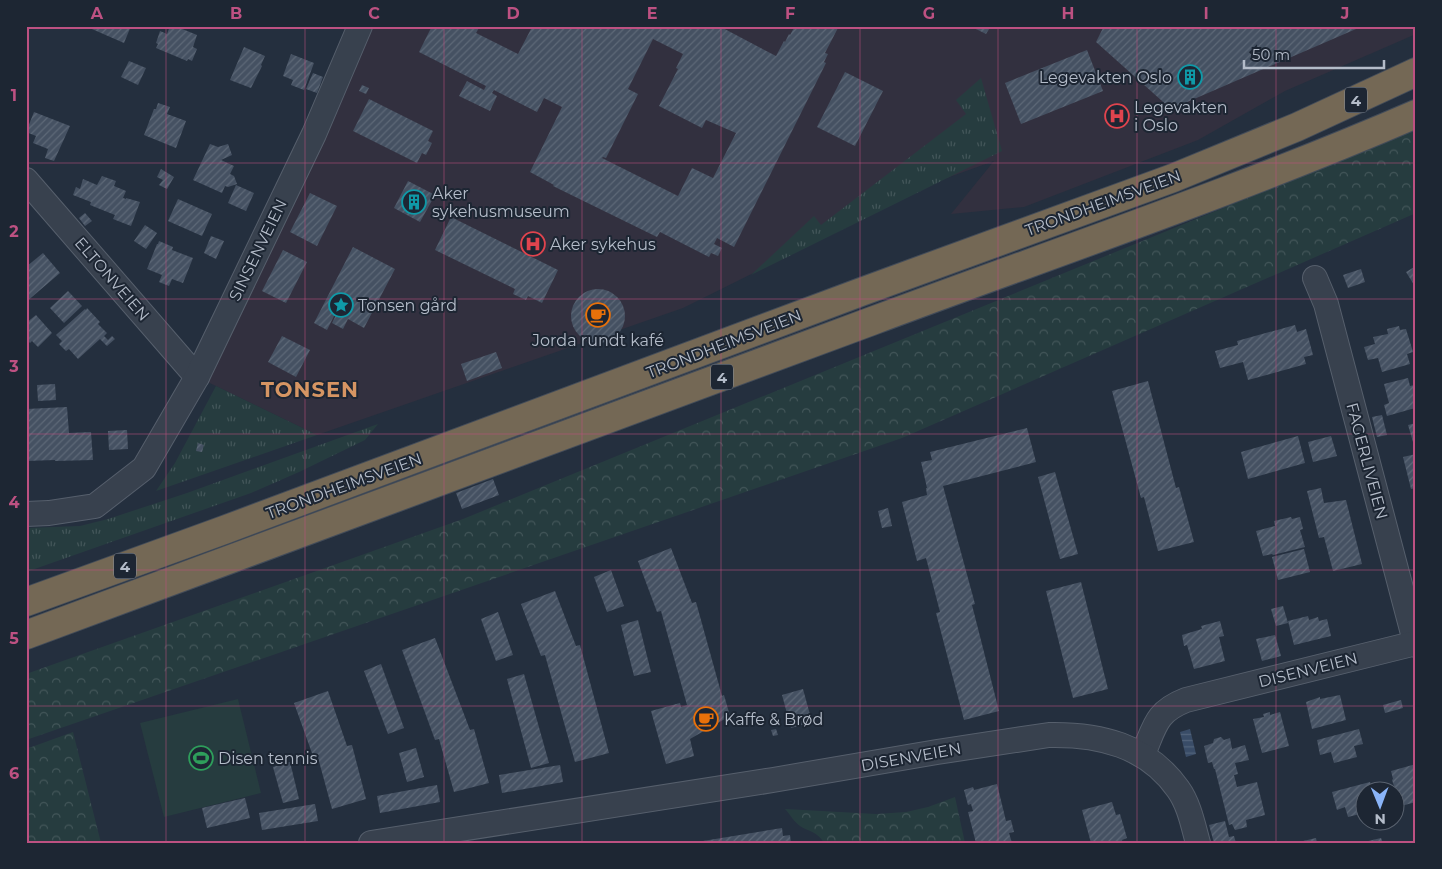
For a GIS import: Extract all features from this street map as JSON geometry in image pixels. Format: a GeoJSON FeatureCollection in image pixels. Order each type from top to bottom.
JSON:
{"type":"FeatureCollection","features":[{"type":"Feature","properties":{"kind":"highway","name":"TRONDHEIMSVEIEN"},"geometry":{"type":"LineString","coordinates":[[26,602],[234,527],[861,292],[1173,178],[1297,127],[1416,72]]}},
{"type":"Feature","properties":{"kind":"highway","name":"TRONDHEIMSVEIEN"},"geometry":{"type":"LineString","coordinates":[[26,635],[515,455],[876,319],[1192,204],[1416,114]]}},
{"type":"Feature","properties":{"kind":"street","name":"SINSENVEIEN"},"geometry":{"type":"LineString","coordinates":[[26,514],[48,513],[95,506],[144,468],[197,378],[314,134],[360,26]]}},
{"type":"Feature","properties":{"kind":"street","name":"ELTONVEIEN"},"geometry":{"type":"LineString","coordinates":[[26,180],[197,378]]}},
{"type":"Feature","properties":{"kind":"street","name":"FAGERLIVEIEN"},"geometry":{"type":"LineString","coordinates":[[1315,278],[1326,304],[1416,643]]}},
{"type":"Feature","properties":{"kind":"street","name":"DISENVEIEN"},"geometry":{"type":"LineString","coordinates":[[371,843],[1049,735],[1100,738],[1120,744],[1142,754],[1162,714],[1176,704],[1416,643]]}},
{"type":"Feature","properties":{"kind":"street"},"geometry":{"type":"LineString","coordinates":[[1142,754],[1163,771],[1179,790],[1190,815],[1198,843]]}},
{"type":"Feature","properties":{"kind":"shaded area","name":"Aker sykehus"},"geometry":{"type":"Polygon","coordinates":[[[347,26],[1416,26],[1416,34],[1285,91],[1198,140],[1024,207],[951,214],[994,161],[941,180],[683,308],[317,435],[197,377],[347,26]]]}},
{"type":"Feature","properties":{"kind":"green space"},"geometry":{"type":"Polygon","coordinates":[[[981,78],[1002,151],[751,275],[814,216],[821,225],[966,114],[956,100],[981,78]]]}},
{"type":"Feature","properties":{"kind":"green space"},"geometry":{"type":"Polygon","coordinates":[[[1416,129],[1416,213],[902,438],[26,740],[26,674],[463,519],[1416,129]]]}},
{"type":"Feature","properties":{"kind":"green space"},"geometry":{"type":"Polygon","coordinates":[[[216,386],[317,435],[156,491],[175,463],[216,386]]]}},
{"type":"Feature","properties":{"kind":"green space"},"geometry":{"type":"Polygon","coordinates":[[[378,424],[365,440],[251,493],[26,572],[26,528],[80,526],[108,519],[187,493],[378,424]]]}},
{"type":"Feature","properties":{"kind":"green space","name":"Disen tennis"},"geometry":{"type":"Polygon","coordinates":[[[238,699],[261,793],[164,817],[140,723],[238,699]]]}},
{"type":"Feature","properties":{"kind":"green space"},"geometry":{"type":"Polygon","coordinates":[[[73,732],[101,843],[26,843],[26,749],[73,732]]]}},
{"type":"Feature","properties":{"kind":"green space"},"geometry":{"type":"Polygon","coordinates":[[[955,797],[965,843],[824,843],[816,834],[798,824],[785,809],[876,814],[906,812],[928,807],[955,797]]]}},
{"type":"Feature","properties":{"kind":"water"},"geometry":{"type":"Polygon","coordinates":[[[1190,729],[1196,754],[1186,757],[1180,732],[1190,729]]]}},
{"type":"Feature","properties":{"kind":"building"},"geometry":{"type":"Polygon","coordinates":[[[85,26],[131,26],[124,43],[85,26]]]}},
{"type":"Feature","properties":{"kind":"building"},"geometry":{"type":"Polygon","coordinates":[[[170,26],[175,26],[197,35],[193,47],[197,49],[192,61],[188,59],[187,61],[156,48],[160,31],[167,34],[170,26]]]}},
{"type":"Feature","properties":{"kind":"building"},"geometry":{"type":"Polygon","coordinates":[[[432,26],[480,26],[476,33],[518,54],[531,29],[526,26],[719,26],[776,56],[795,26],[839,26],[825,53],[828,54],[824,62],[826,63],[734,247],[717,238],[714,244],[722,248],[718,256],[711,253],[709,257],[660,232],[657,237],[553,186],[530,172],[562,107],[544,98],[537,112],[494,90],[492,93],[497,96],[490,111],[459,96],[467,81],[484,90],[486,86],[419,52],[432,26]],[[653,39],[628,89],[638,94],[606,158],[602,158],[678,196],[692,168],[713,178],[736,133],[706,120],[702,128],[659,106],[678,69],[676,68],[683,54],[653,39]]]}},
{"type":"Feature","properties":{"kind":"building"},"geometry":{"type":"Polygon","coordinates":[[[970,26],[991,26],[986,34],[970,26]]]}},
{"type":"Feature","properties":{"kind":"building","name":"Legevakten Oslo"},"geometry":{"type":"Polygon","coordinates":[[[1104,26],[1363,26],[1171,109],[1096,42],[1104,26]]]}},
{"type":"Feature","properties":{"kind":"building"},"geometry":{"type":"Polygon","coordinates":[[[244,47],[265,56],[251,88],[230,80],[244,47]]]}},
{"type":"Feature","properties":{"kind":"building"},"geometry":{"type":"Polygon","coordinates":[[[1087,50],[1103,91],[1021,124],[1005,83],[1087,50]]]}},
{"type":"Feature","properties":{"kind":"building"},"geometry":{"type":"Polygon","coordinates":[[[291,54],[314,63],[304,90],[291,85],[293,80],[283,76],[291,54]]]}},
{"type":"Feature","properties":{"kind":"building"},"geometry":{"type":"Polygon","coordinates":[[[129,61],[146,68],[138,85],[121,77],[129,61]]]}},
{"type":"Feature","properties":{"kind":"building"},"geometry":{"type":"Polygon","coordinates":[[[845,72],[883,91],[855,146],[817,127],[845,72]]]}},
{"type":"Feature","properties":{"kind":"building"},"geometry":{"type":"Polygon","coordinates":[[[313,73],[323,77],[317,93],[306,89],[313,73]]]}},
{"type":"Feature","properties":{"kind":"building"},"geometry":{"type":"Polygon","coordinates":[[[362,85],[369,88],[366,94],[359,91],[362,85]]]}},
{"type":"Feature","properties":{"kind":"building"},"geometry":{"type":"Polygon","coordinates":[[[369,99],[433,131],[428,141],[432,143],[426,155],[422,153],[417,163],[353,131],[369,99]]]}},
{"type":"Feature","properties":{"kind":"building"},"geometry":{"type":"Polygon","coordinates":[[[158,103],[170,107],[167,114],[186,121],[176,148],[144,135],[158,103]]]}},
{"type":"Feature","properties":{"kind":"building"},"geometry":{"type":"Polygon","coordinates":[[[34,112],[70,126],[54,161],[45,158],[48,149],[33,143],[36,136],[26,132],[34,112]]]}},
{"type":"Feature","properties":{"kind":"building"},"geometry":{"type":"Polygon","coordinates":[[[210,144],[218,147],[228,144],[232,155],[221,160],[234,166],[230,174],[234,176],[237,184],[225,186],[222,193],[193,180],[210,144]]]}},
{"type":"Feature","properties":{"kind":"building"},"geometry":{"type":"Polygon","coordinates":[[[161,169],[174,177],[167,189],[159,185],[163,180],[157,177],[161,169]]]}},
{"type":"Feature","properties":{"kind":"building"},"geometry":{"type":"Polygon","coordinates":[[[102,176],[116,181],[114,186],[126,191],[123,198],[140,202],[131,226],[113,219],[115,215],[90,205],[91,202],[73,195],[76,187],[80,189],[83,179],[97,185],[102,176]]]}},
{"type":"Feature","properties":{"kind":"building","name":"Aker sykehusmuseum"},"geometry":{"type":"Polygon","coordinates":[[[408,181],[435,195],[420,222],[394,208],[408,181]]]}},
{"type":"Feature","properties":{"kind":"building"},"geometry":{"type":"Polygon","coordinates":[[[236,185],[254,193],[246,211],[228,203],[236,185]]]}},
{"type":"Feature","properties":{"kind":"building"},"geometry":{"type":"Polygon","coordinates":[[[310,193],[337,206],[317,246],[290,232],[310,193]]]}},
{"type":"Feature","properties":{"kind":"building"},"geometry":{"type":"Polygon","coordinates":[[[178,199],[212,214],[202,236],[168,221],[178,199]]]}},
{"type":"Feature","properties":{"kind":"building"},"geometry":{"type":"Polygon","coordinates":[[[85,213],[92,221],[85,226],[79,218],[85,213]]]}},
{"type":"Feature","properties":{"kind":"building"},"geometry":{"type":"Polygon","coordinates":[[[451,217],[558,270],[542,303],[528,296],[526,300],[513,294],[515,289],[435,250],[451,217]]]}},
{"type":"Feature","properties":{"kind":"building"},"geometry":{"type":"Polygon","coordinates":[[[145,225],[157,233],[146,249],[134,241],[145,225]]]}},
{"type":"Feature","properties":{"kind":"building"},"geometry":{"type":"Polygon","coordinates":[[[211,236],[224,241],[216,259],[204,253],[211,236]]]}},
{"type":"Feature","properties":{"kind":"building"},"geometry":{"type":"Polygon","coordinates":[[[159,241],[173,247],[172,250],[193,258],[183,283],[172,279],[169,286],[159,282],[162,275],[147,269],[159,241]]]}},
{"type":"Feature","properties":{"kind":"building"},"geometry":{"type":"Polygon","coordinates":[[[353,247],[395,269],[364,328],[348,319],[343,329],[332,323],[336,312],[327,330],[314,323],[353,247]]]}},
{"type":"Feature","properties":{"kind":"building"},"geometry":{"type":"Polygon","coordinates":[[[283,250],[307,262],[286,303],[262,291],[283,250]]]}},
{"type":"Feature","properties":{"kind":"building"},"geometry":{"type":"Polygon","coordinates":[[[43,253],[60,273],[26,302],[26,267],[43,253]]]}},
{"type":"Feature","properties":{"kind":"building"},"geometry":{"type":"Polygon","coordinates":[[[1416,266],[1416,288],[1406,272],[1416,266]]]}},
{"type":"Feature","properties":{"kind":"building"},"geometry":{"type":"Polygon","coordinates":[[[1361,269],[1365,282],[1348,288],[1343,275],[1361,269]]]}},
{"type":"Feature","properties":{"kind":"building","name":"Jorda rundt kafé"},"geometry":{"type":"Polygon","coordinates":[[[598,289],[608,291],[617,297],[623,306],[625,316],[623,326],[617,335],[608,341],[598,343],[588,341],[579,335],[573,326],[571,316],[573,306],[579,297],[588,291],[598,289]]]}},
{"type":"Feature","properties":{"kind":"building"},"geometry":{"type":"Polygon","coordinates":[[[68,291],[82,306],[64,323],[50,308],[68,291]]]}},
{"type":"Feature","properties":{"kind":"building"},"geometry":{"type":"Polygon","coordinates":[[[87,308],[107,333],[104,336],[108,340],[112,336],[115,339],[107,346],[100,339],[78,359],[69,349],[66,351],[59,344],[62,341],[56,335],[87,308]]]}},
{"type":"Feature","properties":{"kind":"building"},"geometry":{"type":"Polygon","coordinates":[[[36,315],[52,333],[38,347],[32,341],[30,343],[26,339],[26,323],[36,315]]]}},
{"type":"Feature","properties":{"kind":"building"},"geometry":{"type":"Polygon","coordinates":[[[1295,325],[1297,332],[1306,329],[1313,355],[1304,357],[1306,364],[1248,380],[1243,362],[1220,368],[1215,351],[1238,345],[1237,341],[1295,325]]]}},
{"type":"Feature","properties":{"kind":"building"},"geometry":{"type":"Polygon","coordinates":[[[1399,326],[1400,330],[1406,329],[1413,352],[1407,354],[1410,364],[1382,372],[1378,358],[1368,360],[1364,347],[1375,344],[1373,337],[1388,334],[1387,329],[1399,326]]]}},
{"type":"Feature","properties":{"kind":"building"},"geometry":{"type":"Polygon","coordinates":[[[282,336],[310,350],[296,377],[268,362],[282,336]]]}},
{"type":"Feature","properties":{"kind":"building"},"geometry":{"type":"Polygon","coordinates":[[[496,352],[502,368],[467,381],[461,364],[496,352]]]}},
{"type":"Feature","properties":{"kind":"building"},"geometry":{"type":"Polygon","coordinates":[[[1408,378],[1410,386],[1414,385],[1416,390],[1416,400],[1413,401],[1415,408],[1387,416],[1384,405],[1389,403],[1384,384],[1408,378]]]}},
{"type":"Feature","properties":{"kind":"building"},"geometry":{"type":"Polygon","coordinates":[[[1148,381],[1176,488],[1179,487],[1194,542],[1158,551],[1144,497],[1141,498],[1112,391],[1148,381]]]}},
{"type":"Feature","properties":{"kind":"building"},"geometry":{"type":"Polygon","coordinates":[[[55,384],[56,400],[38,401],[37,385],[55,384]]]}},
{"type":"Feature","properties":{"kind":"building"},"geometry":{"type":"Polygon","coordinates":[[[67,407],[69,433],[91,432],[93,460],[26,461],[26,409],[67,407]]]}},
{"type":"Feature","properties":{"kind":"building"},"geometry":{"type":"Polygon","coordinates":[[[1382,415],[1387,435],[1377,437],[1372,417],[1382,415]]]}},
{"type":"Feature","properties":{"kind":"building"},"geometry":{"type":"Polygon","coordinates":[[[1416,423],[1416,441],[1413,442],[1408,425],[1416,423]]]}},
{"type":"Feature","properties":{"kind":"building"},"geometry":{"type":"Polygon","coordinates":[[[1027,428],[1036,462],[943,486],[975,604],[972,605],[999,711],[964,720],[936,613],[940,612],[926,558],[917,561],[902,502],[927,495],[921,462],[932,460],[930,452],[1027,428]]]}},
{"type":"Feature","properties":{"kind":"building"},"geometry":{"type":"Polygon","coordinates":[[[127,430],[128,449],[109,450],[108,431],[127,430]]]}},
{"type":"Feature","properties":{"kind":"building"},"geometry":{"type":"Polygon","coordinates":[[[1298,436],[1305,463],[1248,479],[1241,452],[1298,436]]]}},
{"type":"Feature","properties":{"kind":"building"},"geometry":{"type":"Polygon","coordinates":[[[1331,436],[1337,456],[1313,462],[1308,442],[1331,436]]]}},
{"type":"Feature","properties":{"kind":"building"},"geometry":{"type":"Polygon","coordinates":[[[198,443],[204,445],[202,452],[196,451],[198,443]]]}},
{"type":"Feature","properties":{"kind":"building"},"geometry":{"type":"Polygon","coordinates":[[[1416,454],[1416,488],[1411,489],[1403,457],[1416,454]]]}},
{"type":"Feature","properties":{"kind":"building"},"geometry":{"type":"Polygon","coordinates":[[[1055,472],[1078,554],[1060,559],[1038,477],[1055,472]]]}},
{"type":"Feature","properties":{"kind":"building"},"geometry":{"type":"Polygon","coordinates":[[[493,479],[499,495],[462,509],[456,493],[493,479]]]}},
{"type":"Feature","properties":{"kind":"building"},"geometry":{"type":"Polygon","coordinates":[[[1321,488],[1324,503],[1346,500],[1362,564],[1333,571],[1324,537],[1319,538],[1307,491],[1321,488]]]}},
{"type":"Feature","properties":{"kind":"building"},"geometry":{"type":"Polygon","coordinates":[[[888,508],[892,526],[882,528],[878,511],[888,508]]]}},
{"type":"Feature","properties":{"kind":"building"},"geometry":{"type":"Polygon","coordinates":[[[1291,517],[1292,519],[1300,517],[1303,529],[1300,530],[1305,547],[1263,556],[1256,531],[1275,526],[1274,521],[1291,517]]]}},
{"type":"Feature","properties":{"kind":"building"},"geometry":{"type":"Polygon","coordinates":[[[671,548],[692,603],[696,602],[722,696],[724,695],[730,716],[690,739],[694,756],[666,764],[651,711],[680,703],[681,707],[687,705],[661,611],[657,612],[638,561],[671,548]]]}},
{"type":"Feature","properties":{"kind":"building"},"geometry":{"type":"Polygon","coordinates":[[[1304,549],[1310,572],[1278,580],[1272,557],[1304,549]]]}},
{"type":"Feature","properties":{"kind":"building"},"geometry":{"type":"Polygon","coordinates":[[[611,570],[624,606],[607,612],[594,577],[611,570]]]}},
{"type":"Feature","properties":{"kind":"building"},"geometry":{"type":"Polygon","coordinates":[[[1081,582],[1108,689],[1073,698],[1046,591],[1081,582]]]}},
{"type":"Feature","properties":{"kind":"building"},"geometry":{"type":"Polygon","coordinates":[[[555,591],[576,646],[580,645],[609,753],[575,762],[545,655],[541,656],[521,604],[555,591]]]}},
{"type":"Feature","properties":{"kind":"building"},"geometry":{"type":"Polygon","coordinates":[[[1283,606],[1288,623],[1276,626],[1271,609],[1283,606]]]}},
{"type":"Feature","properties":{"kind":"building"},"geometry":{"type":"Polygon","coordinates":[[[498,612],[513,655],[496,661],[481,619],[498,612]]]}},
{"type":"Feature","properties":{"kind":"building"},"geometry":{"type":"Polygon","coordinates":[[[1308,616],[1309,620],[1318,617],[1319,621],[1327,619],[1331,636],[1294,645],[1288,621],[1308,616]]]}},
{"type":"Feature","properties":{"kind":"building"},"geometry":{"type":"Polygon","coordinates":[[[638,620],[651,672],[634,676],[621,625],[638,620]]]}},
{"type":"Feature","properties":{"kind":"building"},"geometry":{"type":"Polygon","coordinates":[[[1220,621],[1224,636],[1219,637],[1225,661],[1194,669],[1187,645],[1184,646],[1182,635],[1202,629],[1201,626],[1220,621]]]}},
{"type":"Feature","properties":{"kind":"building"},"geometry":{"type":"Polygon","coordinates":[[[1275,635],[1281,656],[1262,661],[1256,639],[1275,635]]]}},
{"type":"Feature","properties":{"kind":"building"},"geometry":{"type":"Polygon","coordinates":[[[435,638],[470,730],[474,729],[489,783],[454,792],[439,739],[435,740],[402,650],[435,638]]]}},
{"type":"Feature","properties":{"kind":"building"},"geometry":{"type":"Polygon","coordinates":[[[381,664],[404,728],[388,734],[364,671],[381,664]]]}},
{"type":"Feature","properties":{"kind":"building"},"geometry":{"type":"Polygon","coordinates":[[[524,674],[549,763],[531,768],[507,679],[524,674]]]}},
{"type":"Feature","properties":{"kind":"building"},"geometry":{"type":"Polygon","coordinates":[[[803,689],[812,722],[791,728],[782,695],[803,689]]]}},
{"type":"Feature","properties":{"kind":"building"},"geometry":{"type":"Polygon","coordinates":[[[328,691],[347,746],[352,745],[366,799],[332,809],[317,754],[313,756],[294,703],[328,691]]]}},
{"type":"Feature","properties":{"kind":"building"},"geometry":{"type":"Polygon","coordinates":[[[1340,695],[1346,720],[1312,729],[1306,702],[1320,697],[1320,699],[1340,695]]]}},
{"type":"Feature","properties":{"kind":"building"},"geometry":{"type":"Polygon","coordinates":[[[1401,700],[1403,708],[1385,713],[1383,705],[1401,700]]]}},
{"type":"Feature","properties":{"kind":"building"},"geometry":{"type":"Polygon","coordinates":[[[1270,712],[1270,715],[1280,712],[1289,746],[1262,753],[1253,719],[1264,717],[1263,714],[1270,712]]]}},
{"type":"Feature","properties":{"kind":"building"},"geometry":{"type":"Polygon","coordinates":[[[776,729],[778,735],[773,736],[771,730],[776,729]]]}},
{"type":"Feature","properties":{"kind":"building"},"geometry":{"type":"Polygon","coordinates":[[[1359,729],[1363,744],[1354,746],[1357,757],[1334,763],[1331,752],[1320,755],[1317,740],[1359,729]]]}},
{"type":"Feature","properties":{"kind":"building"},"geometry":{"type":"Polygon","coordinates":[[[1221,737],[1224,740],[1230,738],[1232,749],[1245,745],[1249,760],[1235,763],[1238,774],[1234,775],[1237,787],[1257,782],[1265,815],[1246,820],[1247,827],[1235,830],[1232,824],[1229,825],[1215,769],[1212,762],[1208,763],[1204,746],[1213,743],[1214,739],[1221,737]]]}},
{"type":"Feature","properties":{"kind":"building"},"geometry":{"type":"Polygon","coordinates":[[[416,748],[424,777],[407,782],[399,753],[416,748]]]}},
{"type":"Feature","properties":{"kind":"building"},"geometry":{"type":"Polygon","coordinates":[[[290,762],[299,799],[283,803],[273,767],[290,762]]]}},
{"type":"Feature","properties":{"kind":"building"},"geometry":{"type":"Polygon","coordinates":[[[1416,764],[1416,802],[1404,805],[1404,782],[1393,782],[1391,771],[1416,764]]]}},
{"type":"Feature","properties":{"kind":"building"},"geometry":{"type":"Polygon","coordinates":[[[560,765],[563,782],[502,793],[499,775],[560,765]]]}},
{"type":"Feature","properties":{"kind":"building"},"geometry":{"type":"Polygon","coordinates":[[[997,784],[1006,821],[1011,820],[1014,832],[1009,833],[1012,843],[976,843],[968,812],[973,811],[971,804],[968,805],[964,790],[973,787],[974,790],[997,784]]]}},
{"type":"Feature","properties":{"kind":"building"},"geometry":{"type":"Polygon","coordinates":[[[437,785],[440,802],[380,813],[377,796],[437,785]]]}},
{"type":"Feature","properties":{"kind":"building"},"geometry":{"type":"Polygon","coordinates":[[[1354,786],[1354,816],[1348,817],[1345,807],[1337,810],[1332,792],[1354,786]]]}},
{"type":"Feature","properties":{"kind":"building"},"geometry":{"type":"Polygon","coordinates":[[[245,798],[250,818],[207,828],[202,808],[245,798]]]}},
{"type":"Feature","properties":{"kind":"building"},"geometry":{"type":"Polygon","coordinates":[[[1112,802],[1116,815],[1120,814],[1127,838],[1122,840],[1123,843],[1091,843],[1082,810],[1112,802]]]}},
{"type":"Feature","properties":{"kind":"building"},"geometry":{"type":"Polygon","coordinates":[[[315,804],[318,821],[262,830],[259,813],[315,804]]]}},
{"type":"Feature","properties":{"kind":"building"},"geometry":{"type":"Polygon","coordinates":[[[1225,821],[1229,837],[1234,836],[1236,843],[1214,843],[1209,825],[1225,821]]]}},
{"type":"Feature","properties":{"kind":"building"},"geometry":{"type":"Polygon","coordinates":[[[782,828],[783,836],[790,835],[791,843],[697,843],[697,842],[782,828]]]}},
{"type":"Feature","properties":{"kind":"building"},"geometry":{"type":"Polygon","coordinates":[[[1316,838],[1317,843],[1299,843],[1299,842],[1316,838]]]}},
{"type":"Feature","properties":{"kind":"building"},"geometry":{"type":"Polygon","coordinates":[[[1381,838],[1383,843],[1364,843],[1364,842],[1381,838]]]}},
{"type":"Feature","properties":{"kind":"place","name":"Legevakten Oslo"},"geometry":{"type":"Point","coordinates":[1190,77]}},
{"type":"Feature","properties":{"kind":"place","name":"Legevakten i Oslo"},"geometry":{"type":"Point","coordinates":[1117,116]}},
{"type":"Feature","properties":{"kind":"place","name":"Aker sykehusmuseum"},"geometry":{"type":"Point","coordinates":[414,202]}},
{"type":"Feature","properties":{"kind":"place","name":"Aker sykehus"},"geometry":{"type":"Point","coordinates":[533,244]}},
{"type":"Feature","properties":{"kind":"place","name":"Tonsen gård"},"geometry":{"type":"Point","coordinates":[341,305]}},
{"type":"Feature","properties":{"kind":"place","name":"Jorda rundt kafé"},"geometry":{"type":"Point","coordinates":[598,315]}},
{"type":"Feature","properties":{"kind":"place","name":"Kaffe & Brød"},"geometry":{"type":"Point","coordinates":[706,719]}},
{"type":"Feature","properties":{"kind":"place","name":"Disen tennis"},"geometry":{"type":"Point","coordinates":[201,758]}},
{"type":"Feature","properties":{"kind":"district","name":"TONSEN"},"geometry":{"type":"Point","coordinates":[310,389]}}]}
